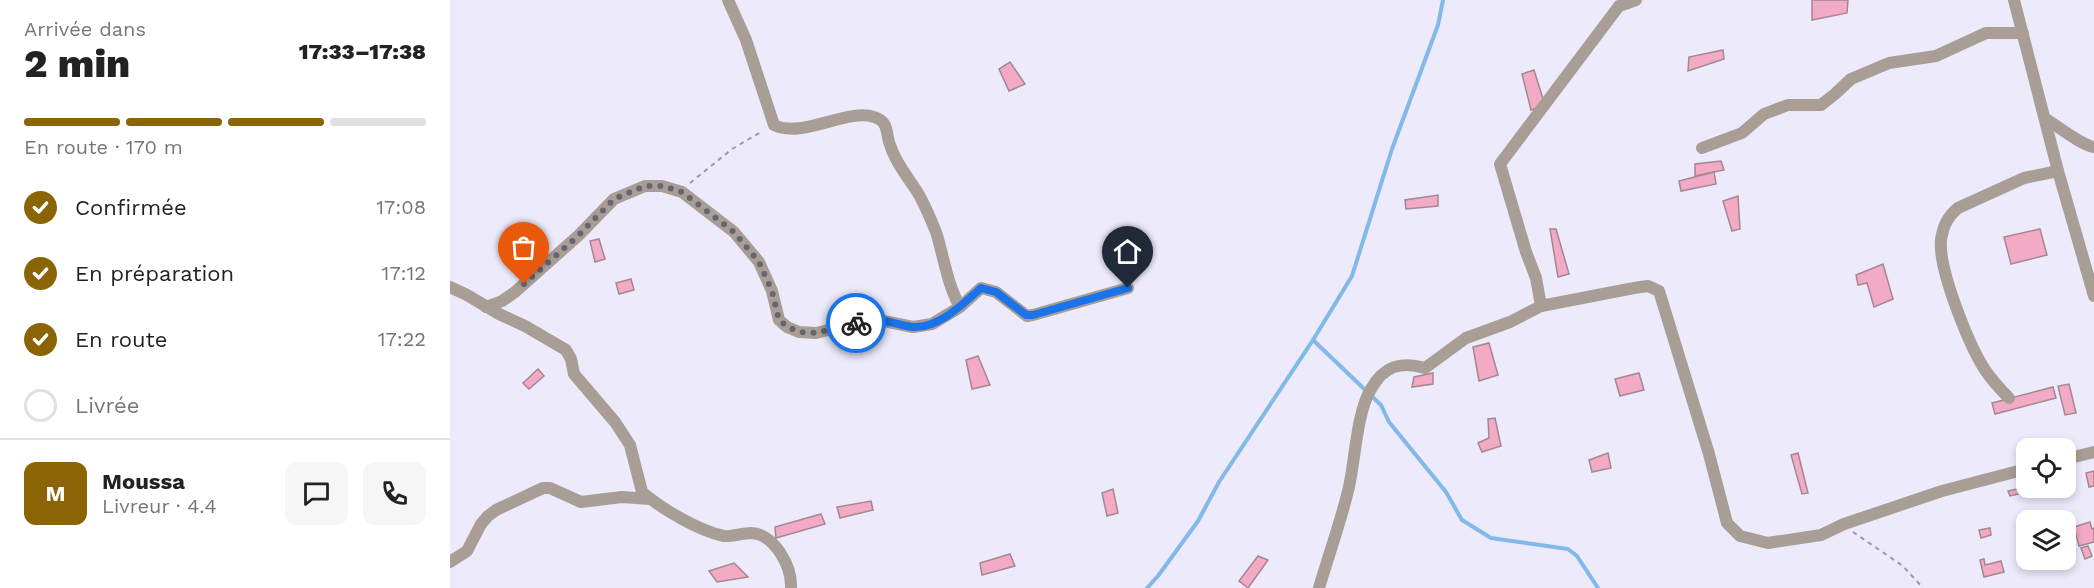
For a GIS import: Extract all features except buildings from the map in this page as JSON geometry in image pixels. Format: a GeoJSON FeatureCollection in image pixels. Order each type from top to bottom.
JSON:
{"type":"FeatureCollection","features":[{"type":"Feature","properties":{"kind":"street"},"geometry":{"type":"LineString","coordinates":[[728,0],[746,40],[774,125],[781,128],[793,128],[856,116],[872,116],[887,127],[889,142],[935,232],[953,294],[960,307]]}},
{"type":"Feature","properties":{"kind":"street"},"geometry":{"type":"LineString","coordinates":[[1541,306],[1536,278],[1500,164],[1618,6],[1636,0]]}},
{"type":"Feature","properties":{"kind":"street"},"geometry":{"type":"LineString","coordinates":[[2014,0],[2058,171],[2094,296]]}},
{"type":"Feature","properties":{"kind":"street"},"geometry":{"type":"LineString","coordinates":[[1702,148],[1742,133],[1764,114],[1788,105],[1821,105],[1851,79],[1888,63],[1936,56],[1986,33],[2023,33]]}},
{"type":"Feature","properties":{"kind":"street"},"geometry":{"type":"LineString","coordinates":[[2046,119],[2071,134],[2083,145],[2094,147]]}},
{"type":"Feature","properties":{"kind":"street"},"geometry":{"type":"LineString","coordinates":[[2009,398],[1983,367],[1950,290],[1941,246],[1943,231],[1950,215],[1958,208],[2024,178],[2058,171]]}},
{"type":"Feature","properties":{"kind":"street"},"geometry":{"type":"LineString","coordinates":[[486,307],[502,301],[515,292],[579,235],[614,199],[645,186],[662,186],[682,192],[734,232],[759,262],[772,291],[779,320],[799,332],[816,333],[874,319],[913,327],[932,324],[960,307],[981,288],[996,292],[1026,315],[1128,288]]}},
{"type":"Feature","properties":{"kind":"street"},"geometry":{"type":"LineString","coordinates":[[1319,588],[1349,485],[1367,397],[1382,374],[1392,367],[1409,363],[1425,368],[1466,338],[1510,322],[1541,306],[1634,288],[1648,286],[1659,291],[1709,454],[1727,523],[1740,536],[1768,543],[1821,535],[1844,524],[1942,491],[2016,472]]}},
{"type":"Feature","properties":{"kind":"street"},"geometry":{"type":"LineString","coordinates":[[450,287],[566,350],[571,359],[573,374],[615,422],[630,445],[642,492],[688,522],[724,536],[752,533],[763,536],[772,542],[789,569],[791,588]]}},
{"type":"Feature","properties":{"kind":"street"},"geometry":{"type":"LineString","coordinates":[[2076,456],[2094,452]]}},
{"type":"Feature","properties":{"kind":"street"},"geometry":{"type":"LineString","coordinates":[[450,562],[467,551],[481,524],[495,510],[543,488],[550,488],[581,502],[622,497],[650,499]]}},
{"type":"Feature","properties":{"kind":"path"},"geometry":{"type":"LineString","coordinates":[[682,192],[697,176],[732,149],[774,125]]}},
{"type":"Feature","properties":{"kind":"path"},"geometry":{"type":"LineString","coordinates":[[1844,524],[1903,566],[1923,588]]}},
{"type":"Feature","properties":{"kind":"waterway"},"geometry":{"type":"LineString","coordinates":[[1147,588],[1198,521],[1219,482],[1313,340],[1352,276],[1392,149],[1438,25],[1443,0]]}},
{"type":"Feature","properties":{"kind":"waterway"},"geometry":{"type":"LineString","coordinates":[[1313,340],[1381,405],[1389,422],[1446,492],[1462,520],[1491,538],[1568,549],[1577,556],[1598,588]]}},
{"type":"Feature","properties":{"kind":"way so far"},"geometry":{"type":"LineString","coordinates":[[524,284],[579,235],[614,199],[645,186],[662,186],[682,192],[734,232],[759,262],[772,291],[779,320],[788,327],[799,332],[816,333],[856,323]]}},
{"type":"Feature","properties":{"kind":"route"},"geometry":{"type":"LineString","coordinates":[[856,323],[874,319],[913,327],[932,324],[960,307],[981,288],[996,292],[1026,315],[1128,288]]}}]}
